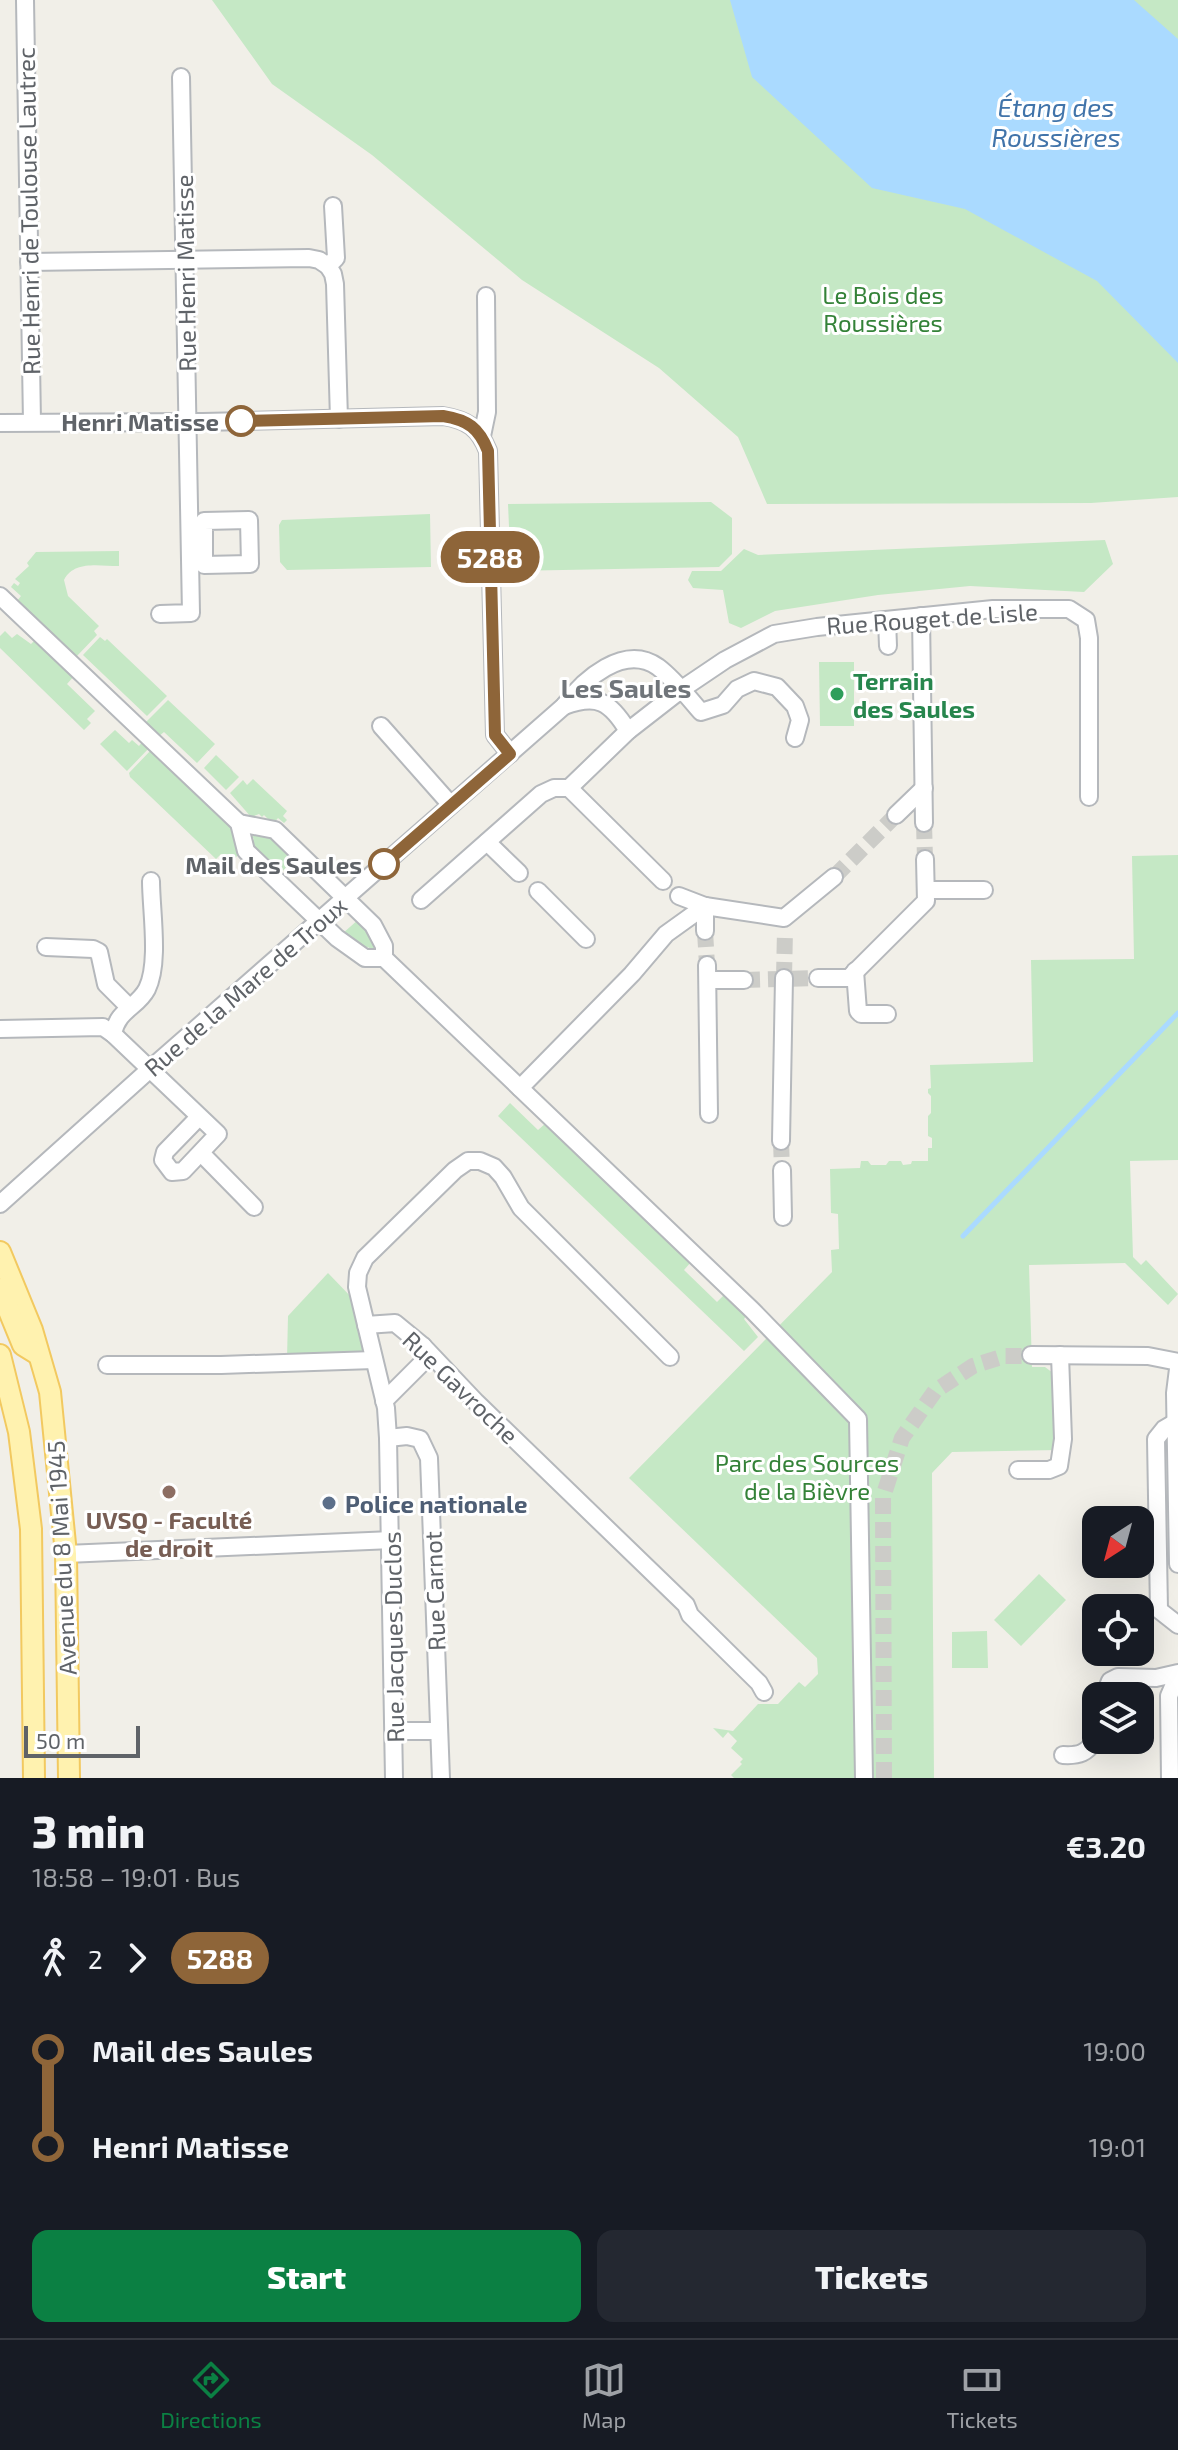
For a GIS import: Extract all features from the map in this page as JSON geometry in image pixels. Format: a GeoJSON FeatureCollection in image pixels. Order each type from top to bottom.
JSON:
{"type":"FeatureCollection","features":[{"type":"Feature","properties":{"kind":"main road","name":"Avenue du 8 Mai 1945"},"geometry":{"type":"LineString","coordinates":[[0,1252],[32,1330],[50,1392],[66,1554],[69,1778]]}},
{"type":"Feature","properties":{"kind":"main road"},"geometry":{"type":"LineString","coordinates":[[0,1289],[23,1345],[40,1356]]}},
{"type":"Feature","properties":{"kind":"main road","name":"Avenue du 8 Mai 1945"},"geometry":{"type":"LineString","coordinates":[[0,1355],[19,1432],[31,1529],[34,1778]]}},
{"type":"Feature","properties":{"kind":"street","name":"Rue Henri de Toulouse Lautrec"},"geometry":{"type":"LineString","coordinates":[[25,0],[32,422]]}},
{"type":"Feature","properties":{"kind":"street","name":"Rue Henri Matisse"},"geometry":{"type":"LineString","coordinates":[[160,614],[191,613],[181,77]]}},
{"type":"Feature","properties":{"kind":"street"},"geometry":{"type":"LineString","coordinates":[[328,266],[336,258],[333,206]]}},
{"type":"Feature","properties":{"kind":"street"},"geometry":{"type":"LineString","coordinates":[[29,262],[319,260],[328,266],[335,284],[339,419]]}},
{"type":"Feature","properties":{"kind":"street"},"geometry":{"type":"LineString","coordinates":[[482,436],[487,412],[486,296]]}},
{"type":"Feature","properties":{"kind":"street"},"geometry":{"type":"LineString","coordinates":[[0,423],[443,416],[470,424],[482,436],[488,451],[495,735],[510,754]]}},
{"type":"Feature","properties":{"kind":"street"},"geometry":{"type":"LineString","coordinates":[[0,596],[239,823],[246,851],[351,950],[365,958],[384,958],[752,1310],[858,1419],[864,1778]]}},
{"type":"Feature","properties":{"kind":"street","name":"Rue Rouget de Lisle"},"geometry":{"type":"LineString","coordinates":[[569,788],[628,731],[682,689],[725,660],[774,634],[993,609],[1069,609],[1086,620],[1089,638],[1089,797]]}},
{"type":"Feature","properties":{"kind":"street"},"geometry":{"type":"LineString","coordinates":[[921,616],[924,823]]}},
{"type":"Feature","properties":{"kind":"street"},"geometry":{"type":"LineString","coordinates":[[887,620],[888,646]]}},
{"type":"Feature","properties":{"kind":"street","name":"Rue de la Mare de Troux"},"geometry":{"type":"LineString","coordinates":[[0,1204],[564,706],[577,688],[608,665],[641,660],[656,666],[682,689],[701,712],[723,705],[737,689],[754,681],[777,687],[795,706],[800,720],[795,738]]}},
{"type":"Feature","properties":{"kind":"street"},"geometry":{"type":"LineString","coordinates":[[564,706],[581,700],[600,701],[616,711],[628,731]]}},
{"type":"Feature","properties":{"kind":"street"},"geometry":{"type":"LineString","coordinates":[[381,726],[451,805]]}},
{"type":"Feature","properties":{"kind":"street"},"geometry":{"type":"LineString","coordinates":[[421,900],[541,794],[554,788],[569,788],[663,881]]}},
{"type":"Feature","properties":{"kind":"street"},"geometry":{"type":"LineString","coordinates":[[896,815],[924,788]]}},
{"type":"Feature","properties":{"kind":"street"},"geometry":{"type":"LineString","coordinates":[[239,823],[275,830],[378,933],[384,946],[384,958]]}},
{"type":"Feature","properties":{"kind":"street"},"geometry":{"type":"LineString","coordinates":[[487,842],[519,873]]}},
{"type":"Feature","properties":{"kind":"street"},"geometry":{"type":"LineString","coordinates":[[818,978],[849,978],[926,901],[925,859]]}},
{"type":"Feature","properties":{"kind":"street"},"geometry":{"type":"LineString","coordinates":[[679,896],[705,906],[784,918],[834,877]]}},
{"type":"Feature","properties":{"kind":"street"},"geometry":{"type":"LineString","coordinates":[[113,1034],[116,1021],[146,992],[153,972],[151,881]]}},
{"type":"Feature","properties":{"kind":"street"},"geometry":{"type":"LineString","coordinates":[[926,890],[984,890]]}},
{"type":"Feature","properties":{"kind":"street"},"geometry":{"type":"LineString","coordinates":[[538,891],[586,939]]}},
{"type":"Feature","properties":{"kind":"street"},"geometry":{"type":"LineString","coordinates":[[705,906],[705,931]]}},
{"type":"Feature","properties":{"kind":"street"},"geometry":{"type":"LineString","coordinates":[[520,1088],[632,974],[666,934],[705,906]]}},
{"type":"Feature","properties":{"kind":"street"},"geometry":{"type":"LineString","coordinates":[[46,947],[93,949],[99,952],[106,984],[129,1007]]}},
{"type":"Feature","properties":{"kind":"street"},"geometry":{"type":"LineString","coordinates":[[855,971],[859,1013],[887,1014]]}},
{"type":"Feature","properties":{"kind":"street"},"geometry":{"type":"LineString","coordinates":[[709,1114],[707,973],[744,980]]}},
{"type":"Feature","properties":{"kind":"street"},"geometry":{"type":"LineString","coordinates":[[781,1141],[784,978]]}},
{"type":"Feature","properties":{"kind":"street"},"geometry":{"type":"LineString","coordinates":[[0,1029],[103,1027],[113,1034],[218,1134],[178,1173],[169,1169],[163,1160],[165,1152],[199,1117]]}},
{"type":"Feature","properties":{"kind":"street"},"geometry":{"type":"LineString","coordinates":[[201,1153],[254,1207]]}},
{"type":"Feature","properties":{"kind":"street"},"geometry":{"type":"LineString","coordinates":[[366,1325],[357,1287],[358,1273],[365,1258],[455,1170],[468,1161],[480,1161],[494,1167],[521,1208],[670,1357]]}},
{"type":"Feature","properties":{"kind":"street"},"geometry":{"type":"LineString","coordinates":[[782,1170],[783,1217]]}},
{"type":"Feature","properties":{"kind":"street","name":"Rue Gavroche"},"geometry":{"type":"LineString","coordinates":[[366,1325],[395,1323],[423,1346],[686,1605],[690,1615],[759,1683],[764,1692]]}},
{"type":"Feature","properties":{"kind":"street","name":"Rue Jacques Duclos"},"geometry":{"type":"LineString","coordinates":[[366,1325],[384,1401],[388,1438],[394,1778]]}},
{"type":"Feature","properties":{"kind":"street"},"geometry":{"type":"LineString","coordinates":[[384,1401],[425,1360],[423,1346]]}},
{"type":"Feature","properties":{"kind":"street"},"geometry":{"type":"LineString","coordinates":[[1031,1355],[1155,1356],[1178,1362]]}},
{"type":"Feature","properties":{"kind":"street"},"geometry":{"type":"LineString","coordinates":[[1018,1470],[1049,1470],[1059,1466],[1063,1439],[1060,1355]]}},
{"type":"Feature","properties":{"kind":"street"},"geometry":{"type":"LineString","coordinates":[[107,1365],[374,1360]]}},
{"type":"Feature","properties":{"kind":"street"},"geometry":{"type":"LineString","coordinates":[[1178,1369],[1178,1564]]}},
{"type":"Feature","properties":{"kind":"street"},"geometry":{"type":"LineString","coordinates":[[1176,1422],[1164,1429],[1156,1439],[1159,1610],[1178,1625]]}},
{"type":"Feature","properties":{"kind":"street","name":"Rue Carnot"},"geometry":{"type":"LineString","coordinates":[[388,1438],[407,1436],[420,1439],[429,1458],[441,1778]]}},
{"type":"Feature","properties":{"kind":"street"},"geometry":{"type":"LineString","coordinates":[[66,1554],[392,1540]]}},
{"type":"Feature","properties":{"kind":"street"},"geometry":{"type":"LineString","coordinates":[[1110,1682],[1118,1677],[1156,1678],[1178,1674]]}},
{"type":"Feature","properties":{"kind":"street"},"geometry":{"type":"LineString","coordinates":[[1170,1778],[1169,1696],[1178,1674]]}},
{"type":"Feature","properties":{"kind":"street"},"geometry":{"type":"LineString","coordinates":[[394,1731],[438,1731]]}},
{"type":"Feature","properties":{"kind":"street"},"geometry":{"type":"LineString","coordinates":[[1063,1755],[1082,1753]]}},
{"type":"Feature","properties":{"kind":"green space","name":"Le Bois des Roussières"},"geometry":{"type":"Polygon","coordinates":[[[212,0],[1178,0],[1178,497],[1091,503],[767,504],[738,437],[659,368],[522,280],[372,155],[272,84],[212,0]]]}},
{"type":"Feature","properties":{"kind":"green space"},"geometry":{"type":"Polygon","coordinates":[[[711,502],[732,518],[732,554],[719,567],[511,571],[508,504],[711,502]]]}},
{"type":"Feature","properties":{"kind":"green space"},"geometry":{"type":"Polygon","coordinates":[[[430,514],[431,567],[287,570],[280,562],[279,525],[282,520],[430,514]]]}},
{"type":"Feature","properties":{"kind":"green space"},"geometry":{"type":"Polygon","coordinates":[[[1105,540],[1113,564],[1084,592],[970,586],[878,595],[775,611],[741,628],[729,623],[723,590],[693,588],[688,580],[692,571],[721,571],[744,549],[758,555],[1105,540]]]}},
{"type":"Feature","properties":{"kind":"green space"},"geometry":{"type":"Polygon","coordinates":[[[119,551],[119,566],[81,567],[74,569],[64,580],[68,596],[99,626],[94,631],[97,635],[76,657],[17,601],[21,596],[11,587],[14,583],[18,586],[20,583],[15,579],[29,566],[27,563],[36,552],[119,551]]]}},
{"type":"Feature","properties":{"kind":"green space"},"geometry":{"type":"Polygon","coordinates":[[[5,631],[12,638],[17,634],[31,644],[36,639],[74,676],[67,684],[95,711],[87,719],[91,723],[84,730],[0,648],[0,636],[5,631]]]}},
{"type":"Feature","properties":{"kind":"green space"},"geometry":{"type":"Polygon","coordinates":[[[100,637],[105,641],[107,639],[167,696],[147,716],[83,655],[100,637]]]}},
{"type":"Feature","properties":{"kind":"green space","name":"Terrain des Saules"},"geometry":{"type":"Polygon","coordinates":[[[819,662],[854,662],[854,726],[820,726],[819,662]]]}},
{"type":"Feature","properties":{"kind":"green space"},"geometry":{"type":"Polygon","coordinates":[[[168,700],[215,744],[197,763],[164,732],[159,736],[145,723],[168,700]]]}},
{"type":"Feature","properties":{"kind":"green space"},"geometry":{"type":"Polygon","coordinates":[[[115,730],[129,743],[132,740],[139,746],[143,741],[150,747],[127,771],[100,744],[115,730]]]}},
{"type":"Feature","properties":{"kind":"green space"},"geometry":{"type":"Polygon","coordinates":[[[152,749],[232,828],[236,835],[233,838],[241,852],[235,858],[231,855],[226,859],[221,854],[216,859],[130,777],[129,773],[152,749]]]}},
{"type":"Feature","properties":{"kind":"green space"},"geometry":{"type":"Polygon","coordinates":[[[216,755],[239,777],[226,790],[204,768],[216,755]]]}},
{"type":"Feature","properties":{"kind":"green space"},"geometry":{"type":"Polygon","coordinates":[[[253,779],[287,811],[283,816],[287,820],[284,823],[278,818],[273,824],[259,814],[251,817],[230,793],[243,780],[247,785],[253,779]]]}},
{"type":"Feature","properties":{"kind":"green space"},"geometry":{"type":"Polygon","coordinates":[[[256,831],[262,836],[270,834],[295,858],[279,875],[252,849],[254,839],[251,836],[256,831]]]}},
{"type":"Feature","properties":{"kind":"green space","name":"Parc des Sources de la Bièvre"},"geometry":{"type":"Polygon","coordinates":[[[1178,855],[1178,1160],[1130,1161],[1133,1257],[1141,1265],[1146,1260],[1178,1294],[1168,1305],[1125,1263],[1029,1265],[1032,1367],[1045,1367],[1053,1373],[1058,1450],[952,1452],[932,1473],[934,1778],[734,1778],[731,1775],[743,1759],[731,1748],[737,1741],[728,1732],[723,1738],[713,1728],[733,1731],[758,1704],[778,1704],[799,1682],[805,1687],[818,1674],[817,1658],[629,1478],[832,1272],[831,1250],[839,1249],[838,1214],[831,1213],[830,1169],[860,1168],[861,1161],[886,1165],[889,1161],[901,1161],[903,1165],[912,1161],[928,1161],[928,1148],[932,1148],[932,1138],[928,1136],[930,1065],[1033,1062],[1031,960],[1134,959],[1132,856],[1178,855]]]}},
{"type":"Feature","properties":{"kind":"green space"},"geometry":{"type":"Polygon","coordinates":[[[359,919],[377,944],[376,955],[368,947],[359,947],[342,934],[359,919]]]}},
{"type":"Feature","properties":{"kind":"green space"},"geometry":{"type":"Polygon","coordinates":[[[510,1103],[538,1130],[546,1123],[691,1262],[684,1270],[717,1302],[725,1294],[747,1315],[744,1319],[758,1337],[744,1351],[498,1116],[510,1103]]]}},
{"type":"Feature","properties":{"kind":"green space"},"geometry":{"type":"Polygon","coordinates":[[[328,1273],[354,1300],[365,1347],[362,1352],[353,1355],[287,1359],[288,1316],[328,1273]]]}},
{"type":"Feature","properties":{"kind":"green space"},"geometry":{"type":"Polygon","coordinates":[[[1039,1574],[1066,1600],[1021,1646],[994,1620],[1039,1574]]]}},
{"type":"Feature","properties":{"kind":"green space"},"geometry":{"type":"Polygon","coordinates":[[[987,1631],[988,1668],[952,1668],[952,1632],[987,1631]]]}},
{"type":"Feature","properties":{"kind":"water","name":"Étang des Roussières"},"geometry":{"type":"Polygon","coordinates":[[[730,0],[1134,0],[1178,39],[1178,363],[1097,281],[965,209],[872,188],[752,77],[730,0]]]}},
{"type":"Feature","properties":{"kind":"waterway"},"geometry":{"type":"LineString","coordinates":[[963,1236],[1178,1013]]}},
{"type":"Feature","properties":{"kind":"tunnel"},"geometry":{"type":"LineString","coordinates":[[834,877],[896,815]]}},
{"type":"Feature","properties":{"kind":"tunnel"},"geometry":{"type":"LineString","coordinates":[[924,823],[925,859]]}},
{"type":"Feature","properties":{"kind":"tunnel"},"geometry":{"type":"LineString","coordinates":[[784,978],[785,930]]}},
{"type":"Feature","properties":{"kind":"tunnel"},"geometry":{"type":"LineString","coordinates":[[705,931],[707,965]]}},
{"type":"Feature","properties":{"kind":"tunnel"},"geometry":{"type":"LineString","coordinates":[[744,980],[818,978]]}},
{"type":"Feature","properties":{"kind":"tunnel"},"geometry":{"type":"LineString","coordinates":[[781,1141],[782,1170]]}},
{"type":"Feature","properties":{"kind":"tunnel"},"geometry":{"type":"LineString","coordinates":[[884,1778],[883,1497],[902,1438],[935,1391],[973,1366],[1005,1356],[1044,1356]]}},
{"type":"Feature","properties":{"kind":"bus line","name":"5288"},"geometry":{"type":"LineString","coordinates":[[241,421],[443,416],[470,424],[482,436],[488,451],[495,735],[510,754],[384,864]]}},
{"type":"Feature","properties":{"kind":"place","name":"Henri Matisse"},"geometry":{"type":"Point","coordinates":[241,421]}},
{"type":"Feature","properties":{"kind":"place","name":"Terrain des Saules"},"geometry":{"type":"Point","coordinates":[837,694]}},
{"type":"Feature","properties":{"kind":"place","name":"Mail des Saules"},"geometry":{"type":"Point","coordinates":[384,864]}},
{"type":"Feature","properties":{"kind":"place","name":"UVSQ - Faculté de droit"},"geometry":{"type":"Point","coordinates":[169,1492]}},
{"type":"Feature","properties":{"kind":"place","name":"Police nationale"},"geometry":{"type":"Point","coordinates":[329,1503]}},
{"type":"Feature","properties":{"kind":"district","name":"Les Saules"},"geometry":{"type":"Point","coordinates":[626,687]}}]}
